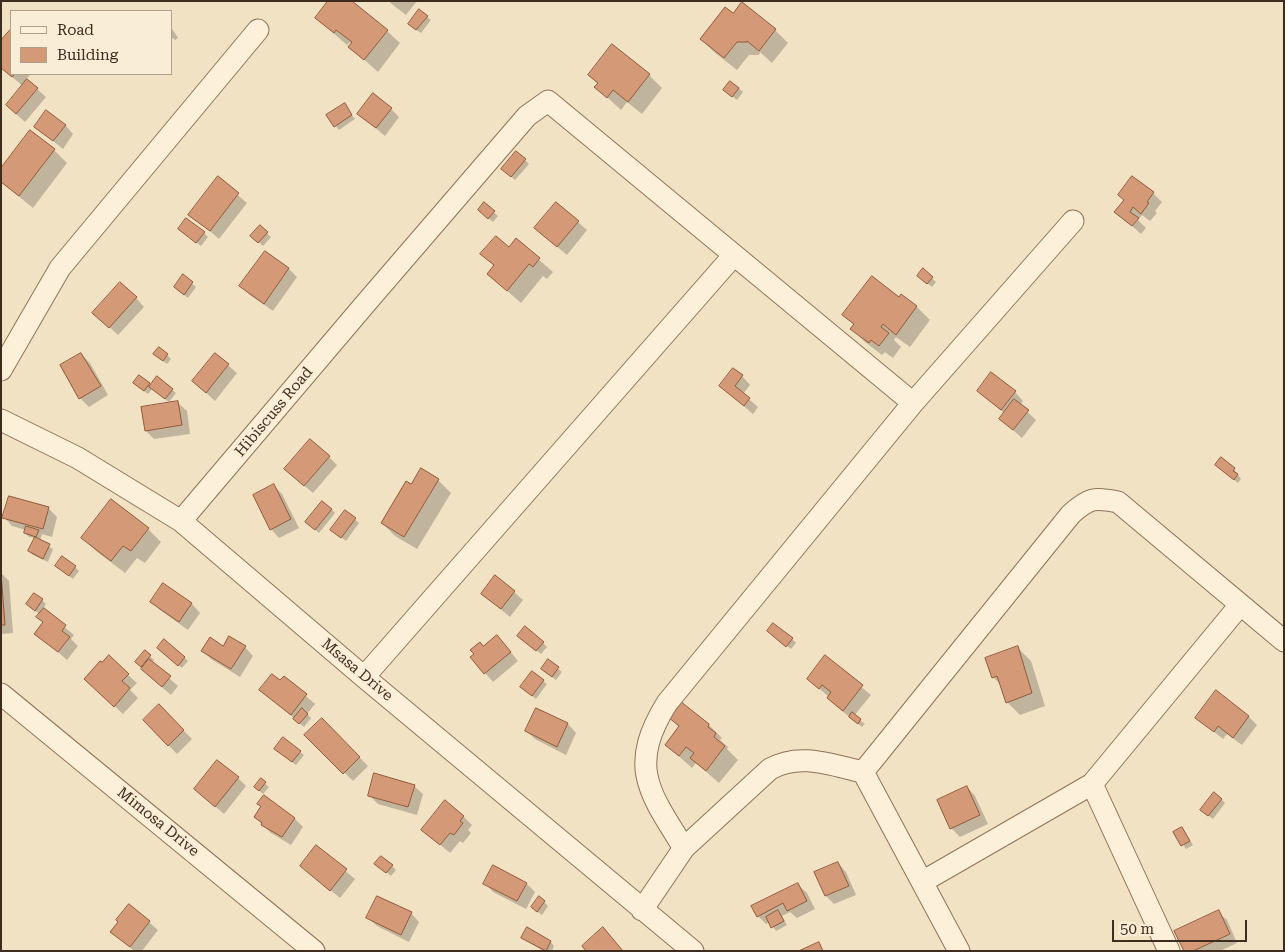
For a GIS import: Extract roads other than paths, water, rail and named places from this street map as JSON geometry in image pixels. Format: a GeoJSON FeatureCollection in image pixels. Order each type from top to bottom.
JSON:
{"type":"FeatureCollection","features":[{"type":"Feature","properties":{"kind":"street"},"geometry":{"type":"LineString","coordinates":[[1,370],[60,268],[258,30]]}},
{"type":"Feature","properties":{"kind":"street","name":"Hibiscuss Road"},"geometry":{"type":"LineString","coordinates":[[181,521],[527,116],[548,101],[734,254]]}},
{"type":"Feature","properties":{"kind":"street"},"geometry":{"type":"LineString","coordinates":[[684,848],[660,811],[645,772],[646,746],[656,720],[667,702],[913,403],[1073,221]]}},
{"type":"Feature","properties":{"kind":"street"},"geometry":{"type":"LineString","coordinates":[[364,676],[734,254],[913,403]]}},
{"type":"Feature","properties":{"kind":"street","name":"Msasa Drive"},"geometry":{"type":"LineString","coordinates":[[1,420],[78,458],[181,521],[693,951]]}},
{"type":"Feature","properties":{"kind":"street"},"geometry":{"type":"LineString","coordinates":[[863,772],[1071,514],[1085,502],[1100,498],[1118,502],[1284,641]]}},
{"type":"Feature","properties":{"kind":"street"},"geometry":{"type":"LineString","coordinates":[[922,882],[1092,784],[1240,605]]}},
{"type":"Feature","properties":{"kind":"street","name":"Mimosa Drive"},"geometry":{"type":"LineString","coordinates":[[1,694],[314,951]]}},
{"type":"Feature","properties":{"kind":"street"},"geometry":{"type":"LineString","coordinates":[[642,910],[684,848],[770,769],[780,763],[807,759],[863,772],[959,951]]}},
{"type":"Feature","properties":{"kind":"street"},"geometry":{"type":"LineString","coordinates":[[1092,784],[1169,951]]}}]}
